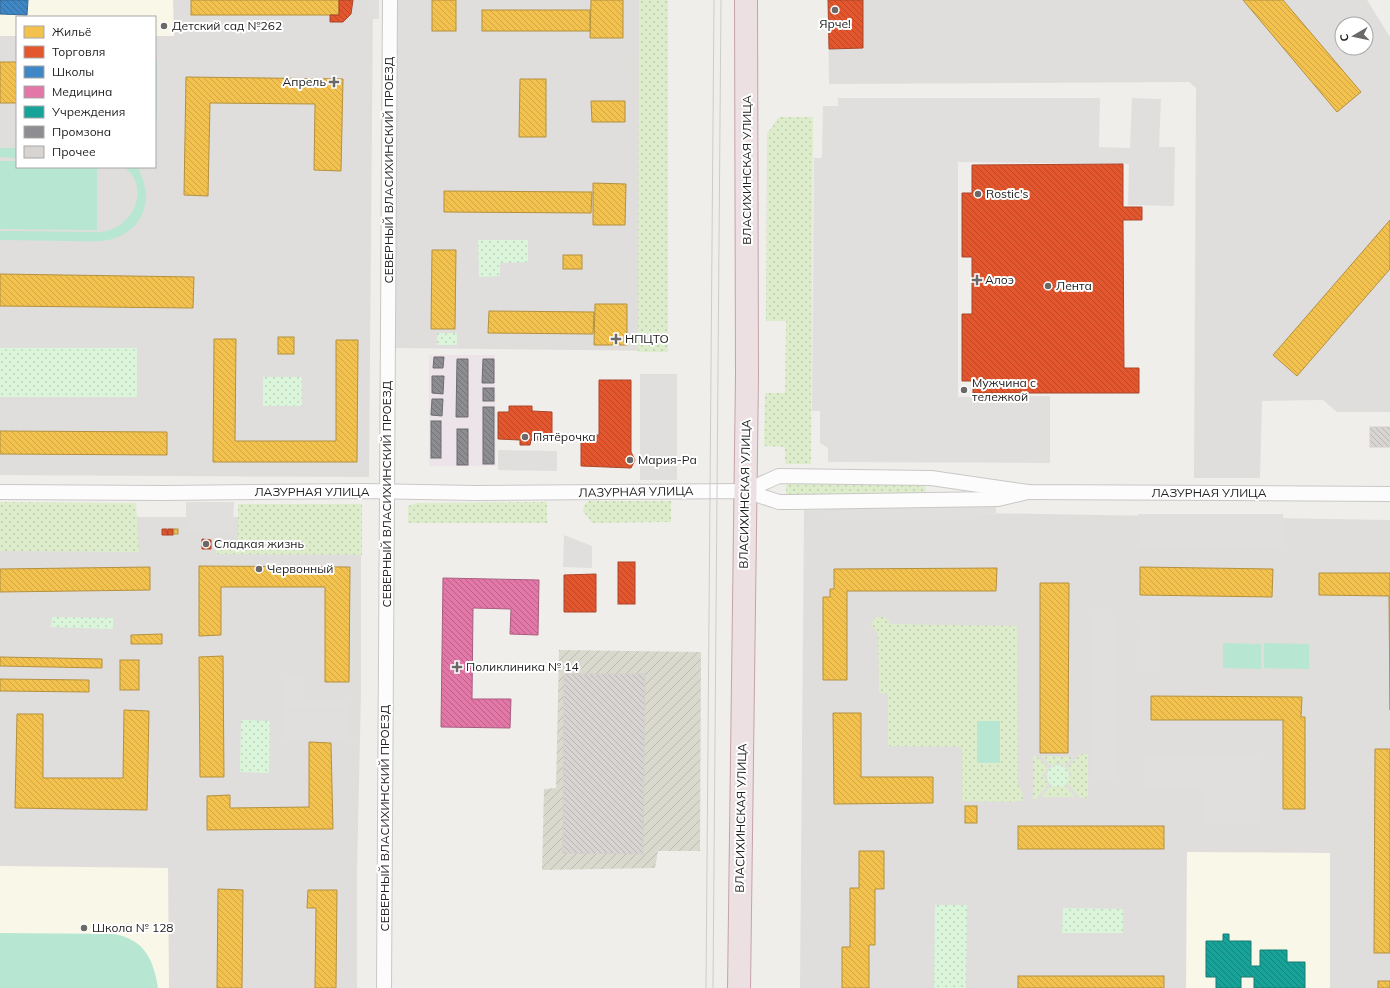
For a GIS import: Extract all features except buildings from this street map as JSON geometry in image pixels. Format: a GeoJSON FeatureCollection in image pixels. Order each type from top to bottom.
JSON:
{"type":"FeatureCollection","features":[{"type":"Feature","properties":{"kind":"highway","name":"ВЛАСИХИНСКАЯ УЛИЦА"},"geometry":{"type":"LineString","coordinates":[[739,988],[747,376],[746,0]]}},
{"type":"Feature","properties":{"kind":"street","name":"СЕВЕРНЫЙ ВЛАСИХИНСКИЙ ПРОЕЗД"},"geometry":{"type":"LineString","coordinates":[[384,988],[390,0]]}},
{"type":"Feature","properties":{"kind":"street","name":"ЛАЗУРНАЯ УЛИЦА"},"geometry":{"type":"LineString","coordinates":[[745,491],[779,476],[932,478],[1028,492],[1390,494]]}},
{"type":"Feature","properties":{"kind":"street","name":"ЛАЗУРНАЯ УЛИЦА"},"geometry":{"type":"LineString","coordinates":[[0,492],[483,493],[745,491],[779,502],[998,499],[1028,492]]}},
{"type":"Feature","properties":{"kind":"shaded area"},"geometry":{"type":"Polygon","coordinates":[[[0,0],[373,0],[369,477],[0,475],[0,0]]]}},
{"type":"Feature","properties":{"kind":"shaded area","name":"Детский сад №262"},"geometry":{"type":"Polygon","coordinates":[[[0,0],[173,0],[174,36],[156,36],[156,16],[16,16],[16,36],[0,36],[0,0]]]}},
{"type":"Feature","properties":{"kind":"shaded area"},"geometry":{"type":"Polygon","coordinates":[[[369,0],[379,0],[379,19],[368,19],[369,0]]]}},
{"type":"Feature","properties":{"kind":"shaded area"},"geometry":{"type":"Polygon","coordinates":[[[396,0],[666,0],[665,351],[395,348],[396,0]]]}},
{"type":"Feature","properties":{"kind":"shaded area"},"geometry":{"type":"Polygon","coordinates":[[[828,0],[1367,0],[1390,37],[1390,412],[1337,412],[1323,400],[1262,401],[1260,478],[1194,478],[1196,88],[1189,82],[829,84],[828,0]]]}},
{"type":"Feature","properties":{"kind":"shaded area"},"geometry":{"type":"Polygon","coordinates":[[[838,98],[1100,98],[1099,147],[1130,148],[1132,98],[1161,99],[1159,147],[1175,147],[1174,206],[1128,205],[1129,164],[958,162],[958,397],[1050,396],[1050,463],[828,462],[828,448],[820,443],[820,411],[812,411],[814,158],[822,158],[823,106],[838,106],[838,98]]]}},
{"type":"Feature","properties":{"kind":"shaded area"},"geometry":{"type":"Polygon","coordinates":[[[429,355],[495,355],[496,466],[429,466],[429,355]]]}},
{"type":"Feature","properties":{"kind":"shaded area"},"geometry":{"type":"Polygon","coordinates":[[[640,374],[677,374],[677,480],[640,480],[640,374]]]}},
{"type":"Feature","properties":{"kind":"shaded area"},"geometry":{"type":"Polygon","coordinates":[[[498,450],[557,451],[557,471],[498,470],[498,450]]]}},
{"type":"Feature","properties":{"kind":"shaded area"},"geometry":{"type":"Polygon","coordinates":[[[186,502],[234,502],[233,533],[186,533],[186,502]]]}},
{"type":"Feature","properties":{"kind":"shaded area"},"geometry":{"type":"Polygon","coordinates":[[[823,506],[996,507],[996,513],[823,513],[823,506]]]}},
{"type":"Feature","properties":{"kind":"shaded area"},"geometry":{"type":"Polygon","coordinates":[[[804,510],[1390,520],[1390,988],[800,988],[804,510]]]}},
{"type":"Feature","properties":{"kind":"shaded area"},"geometry":{"type":"Polygon","coordinates":[[[1138,514],[1283,514],[1283,548],[1138,547],[1138,514]]]}},
{"type":"Feature","properties":{"kind":"shaded area"},"geometry":{"type":"Polygon","coordinates":[[[0,517],[361,517],[361,693],[357,872],[357,988],[0,988],[0,517]]]}},
{"type":"Feature","properties":{"kind":"shaded area"},"geometry":{"type":"Polygon","coordinates":[[[564,535],[592,546],[592,568],[563,567],[564,535]]]}},
{"type":"Feature","properties":{"kind":"shaded area"},"geometry":{"type":"Polygon","coordinates":[[[1091,615],[1115,615],[1114,782],[1090,782],[1091,615]]]}},
{"type":"Feature","properties":{"kind":"shaded area"},"geometry":{"type":"Polygon","coordinates":[[[1138,621],[1159,621],[1159,671],[1137,670],[1138,621]]]}},
{"type":"Feature","properties":{"kind":"shaded area"},"geometry":{"type":"Polygon","coordinates":[[[559,650],[701,652],[700,851],[658,851],[655,868],[542,870],[544,789],[556,788],[559,650]]]}},
{"type":"Feature","properties":{"kind":"shaded area"},"geometry":{"type":"Polygon","coordinates":[[[284,677],[303,677],[303,702],[349,701],[349,710],[284,710],[284,677]]]}},
{"type":"Feature","properties":{"kind":"shaded area"},"geometry":{"type":"Polygon","coordinates":[[[284,713],[349,713],[349,739],[285,739],[284,713]]]}},
{"type":"Feature","properties":{"kind":"shaded area"},"geometry":{"type":"Polygon","coordinates":[[[1144,754],[1261,755],[1261,824],[1204,824],[1205,787],[1144,787],[1144,754]]]}},
{"type":"Feature","properties":{"kind":"shaded area"},"geometry":{"type":"Polygon","coordinates":[[[1187,852],[1330,853],[1330,988],[1186,988],[1187,852]]]}},
{"type":"Feature","properties":{"kind":"shaded area","name":"Школа № 128"},"geometry":{"type":"Polygon","coordinates":[[[0,866],[168,868],[169,988],[0,988],[0,866]]]}},
{"type":"Feature","properties":{"kind":"green space"},"geometry":{"type":"Polygon","coordinates":[[[639,0],[668,0],[668,352],[638,352],[639,0]]]}},
{"type":"Feature","properties":{"kind":"green space"},"geometry":{"type":"Polygon","coordinates":[[[156,61],[157,61],[156,118],[156,61]]]}},
{"type":"Feature","properties":{"kind":"green space"},"geometry":{"type":"Polygon","coordinates":[[[779,117],[813,117],[811,464],[785,464],[785,447],[764,446],[765,393],[785,393],[786,321],[766,321],[767,134],[779,117]]]}},
{"type":"Feature","properties":{"kind":"green space"},"geometry":{"type":"Polygon","coordinates":[[[0,148],[16,148],[16,158],[0,157],[0,148]]]}},
{"type":"Feature","properties":{"kind":"green space"},"geometry":{"type":"Polygon","coordinates":[[[0,161],[16,161],[16,168],[97,168],[97,230],[0,229],[0,161]]]}},
{"type":"Feature","properties":{"kind":"green space"},"geometry":{"type":"Polygon","coordinates":[[[125,168],[138,168],[143,179],[146,200],[141,217],[136,225],[125,234],[110,240],[99,241],[0,240],[0,231],[100,232],[112,229],[122,224],[135,206],[137,185],[132,175],[125,168]]]}},
{"type":"Feature","properties":{"kind":"green space"},"geometry":{"type":"Polygon","coordinates":[[[478,240],[528,240],[528,262],[500,263],[500,276],[479,277],[478,240]]]}},
{"type":"Feature","properties":{"kind":"green space"},"geometry":{"type":"Polygon","coordinates":[[[437,333],[457,333],[457,345],[437,345],[437,333]]]}},
{"type":"Feature","properties":{"kind":"green space"},"geometry":{"type":"Polygon","coordinates":[[[0,348],[137,348],[137,397],[0,397],[0,348]]]}},
{"type":"Feature","properties":{"kind":"green space"},"geometry":{"type":"Polygon","coordinates":[[[263,377],[302,377],[302,406],[263,406],[263,377]]]}},
{"type":"Feature","properties":{"kind":"green space"},"geometry":{"type":"Polygon","coordinates":[[[786,484],[923,484],[926,489],[925,494],[786,496],[786,484]]]}},
{"type":"Feature","properties":{"kind":"green space"},"geometry":{"type":"Polygon","coordinates":[[[588,501],[671,501],[671,522],[592,523],[583,511],[584,505],[588,501]]]}},
{"type":"Feature","properties":{"kind":"green space"},"geometry":{"type":"Polygon","coordinates":[[[0,502],[136,503],[139,552],[0,551],[0,502]]]}},
{"type":"Feature","properties":{"kind":"green space"},"geometry":{"type":"Polygon","coordinates":[[[547,502],[547,523],[408,523],[408,506],[417,503],[547,502]]]}},
{"type":"Feature","properties":{"kind":"green space"},"geometry":{"type":"Polygon","coordinates":[[[238,504],[362,504],[362,555],[216,554],[216,541],[238,540],[238,504]]]}},
{"type":"Feature","properties":{"kind":"green space"},"geometry":{"type":"Polygon","coordinates":[[[52,617],[113,618],[113,629],[51,627],[52,617]]]}},
{"type":"Feature","properties":{"kind":"green space"},"geometry":{"type":"Polygon","coordinates":[[[875,617],[885,617],[890,624],[1017,626],[1018,784],[1023,794],[1022,801],[962,801],[962,747],[888,746],[888,694],[879,693],[878,634],[871,625],[875,617]]]}},
{"type":"Feature","properties":{"kind":"green space"},"geometry":{"type":"Polygon","coordinates":[[[1223,643],[1261,644],[1261,669],[1223,668],[1223,643]]]}},
{"type":"Feature","properties":{"kind":"green space"},"geometry":{"type":"Polygon","coordinates":[[[1264,643],[1309,644],[1309,669],[1264,668],[1264,643]]]}},
{"type":"Feature","properties":{"kind":"green space"},"geometry":{"type":"Polygon","coordinates":[[[241,720],[270,721],[269,773],[240,772],[241,720]]]}},
{"type":"Feature","properties":{"kind":"green space"},"geometry":{"type":"Polygon","coordinates":[[[977,721],[1000,721],[1000,763],[977,763],[977,721]]]}},
{"type":"Feature","properties":{"kind":"green space"},"geometry":{"type":"Polygon","coordinates":[[[1080,754],[1088,754],[1088,798],[1080,798],[1067,783],[1071,775],[1067,768],[1080,754]]]}},
{"type":"Feature","properties":{"kind":"green space"},"geometry":{"type":"Polygon","coordinates":[[[1033,756],[1036,756],[1048,768],[1043,775],[1048,784],[1036,799],[1033,799],[1033,756]]]}},
{"type":"Feature","properties":{"kind":"green space"},"geometry":{"type":"Polygon","coordinates":[[[1041,756],[1073,757],[1064,766],[1058,763],[1051,766],[1041,756]]]}},
{"type":"Feature","properties":{"kind":"green space"},"geometry":{"type":"Polygon","coordinates":[[[1058,765],[1066,768],[1069,776],[1066,784],[1058,787],[1050,784],[1047,776],[1050,768],[1058,765]]]}},
{"type":"Feature","properties":{"kind":"green space"},"geometry":{"type":"Polygon","coordinates":[[[1051,785],[1057,788],[1065,785],[1075,797],[1041,797],[1051,785]]]}},
{"type":"Feature","properties":{"kind":"green space"},"geometry":{"type":"Polygon","coordinates":[[[935,905],[967,905],[966,988],[934,988],[935,905]]]}},
{"type":"Feature","properties":{"kind":"green space"},"geometry":{"type":"Polygon","coordinates":[[[1063,908],[1123,909],[1123,933],[1062,933],[1063,908]]]}},
{"type":"Feature","properties":{"kind":"green space"},"geometry":{"type":"Polygon","coordinates":[[[0,933],[114,934],[125,937],[140,946],[146,952],[153,968],[158,988],[0,988],[0,933]]]}},
{"type":"Feature","properties":{"kind":"tram line"},"geometry":{"type":"LineString","coordinates":[[706,988],[714,0]]}},
{"type":"Feature","properties":{"kind":"tram line"},"geometry":{"type":"LineString","coordinates":[[713,988],[721,0]]}},
{"type":"Feature","properties":{"kind":"place","name":"Ярче!"},"geometry":{"type":"Point","coordinates":[835,10]}},
{"type":"Feature","properties":{"kind":"place","name":"Детский сад №262"},"geometry":{"type":"Point","coordinates":[164,26]}},
{"type":"Feature","properties":{"kind":"place","name":"Апрель"},"geometry":{"type":"Point","coordinates":[334,82]}},
{"type":"Feature","properties":{"kind":"place","name":"Rostic's"},"geometry":{"type":"Point","coordinates":[978,194]}},
{"type":"Feature","properties":{"kind":"place","name":"Алоэ"},"geometry":{"type":"Point","coordinates":[977,280]}},
{"type":"Feature","properties":{"kind":"place","name":"Лента"},"geometry":{"type":"Point","coordinates":[1048,286]}},
{"type":"Feature","properties":{"kind":"place","name":"НПЦТО"},"geometry":{"type":"Point","coordinates":[616,339]}},
{"type":"Feature","properties":{"kind":"place","name":"Мужчина с тележкой"},"geometry":{"type":"Point","coordinates":[964,390]}},
{"type":"Feature","properties":{"kind":"place","name":"Пятёрочка"},"geometry":{"type":"Point","coordinates":[525,437]}},
{"type":"Feature","properties":{"kind":"place","name":"Мария-Ра"},"geometry":{"type":"Point","coordinates":[630,460]}},
{"type":"Feature","properties":{"kind":"place","name":"Сладкая жизнь"},"geometry":{"type":"Point","coordinates":[206,544]}},
{"type":"Feature","properties":{"kind":"place","name":"Червонный"},"geometry":{"type":"Point","coordinates":[259,569]}},
{"type":"Feature","properties":{"kind":"place","name":"Поликлиника № 14"},"geometry":{"type":"Point","coordinates":[457,667]}},
{"type":"Feature","properties":{"kind":"place","name":"Школа № 128"},"geometry":{"type":"Point","coordinates":[84,928]}}]}
